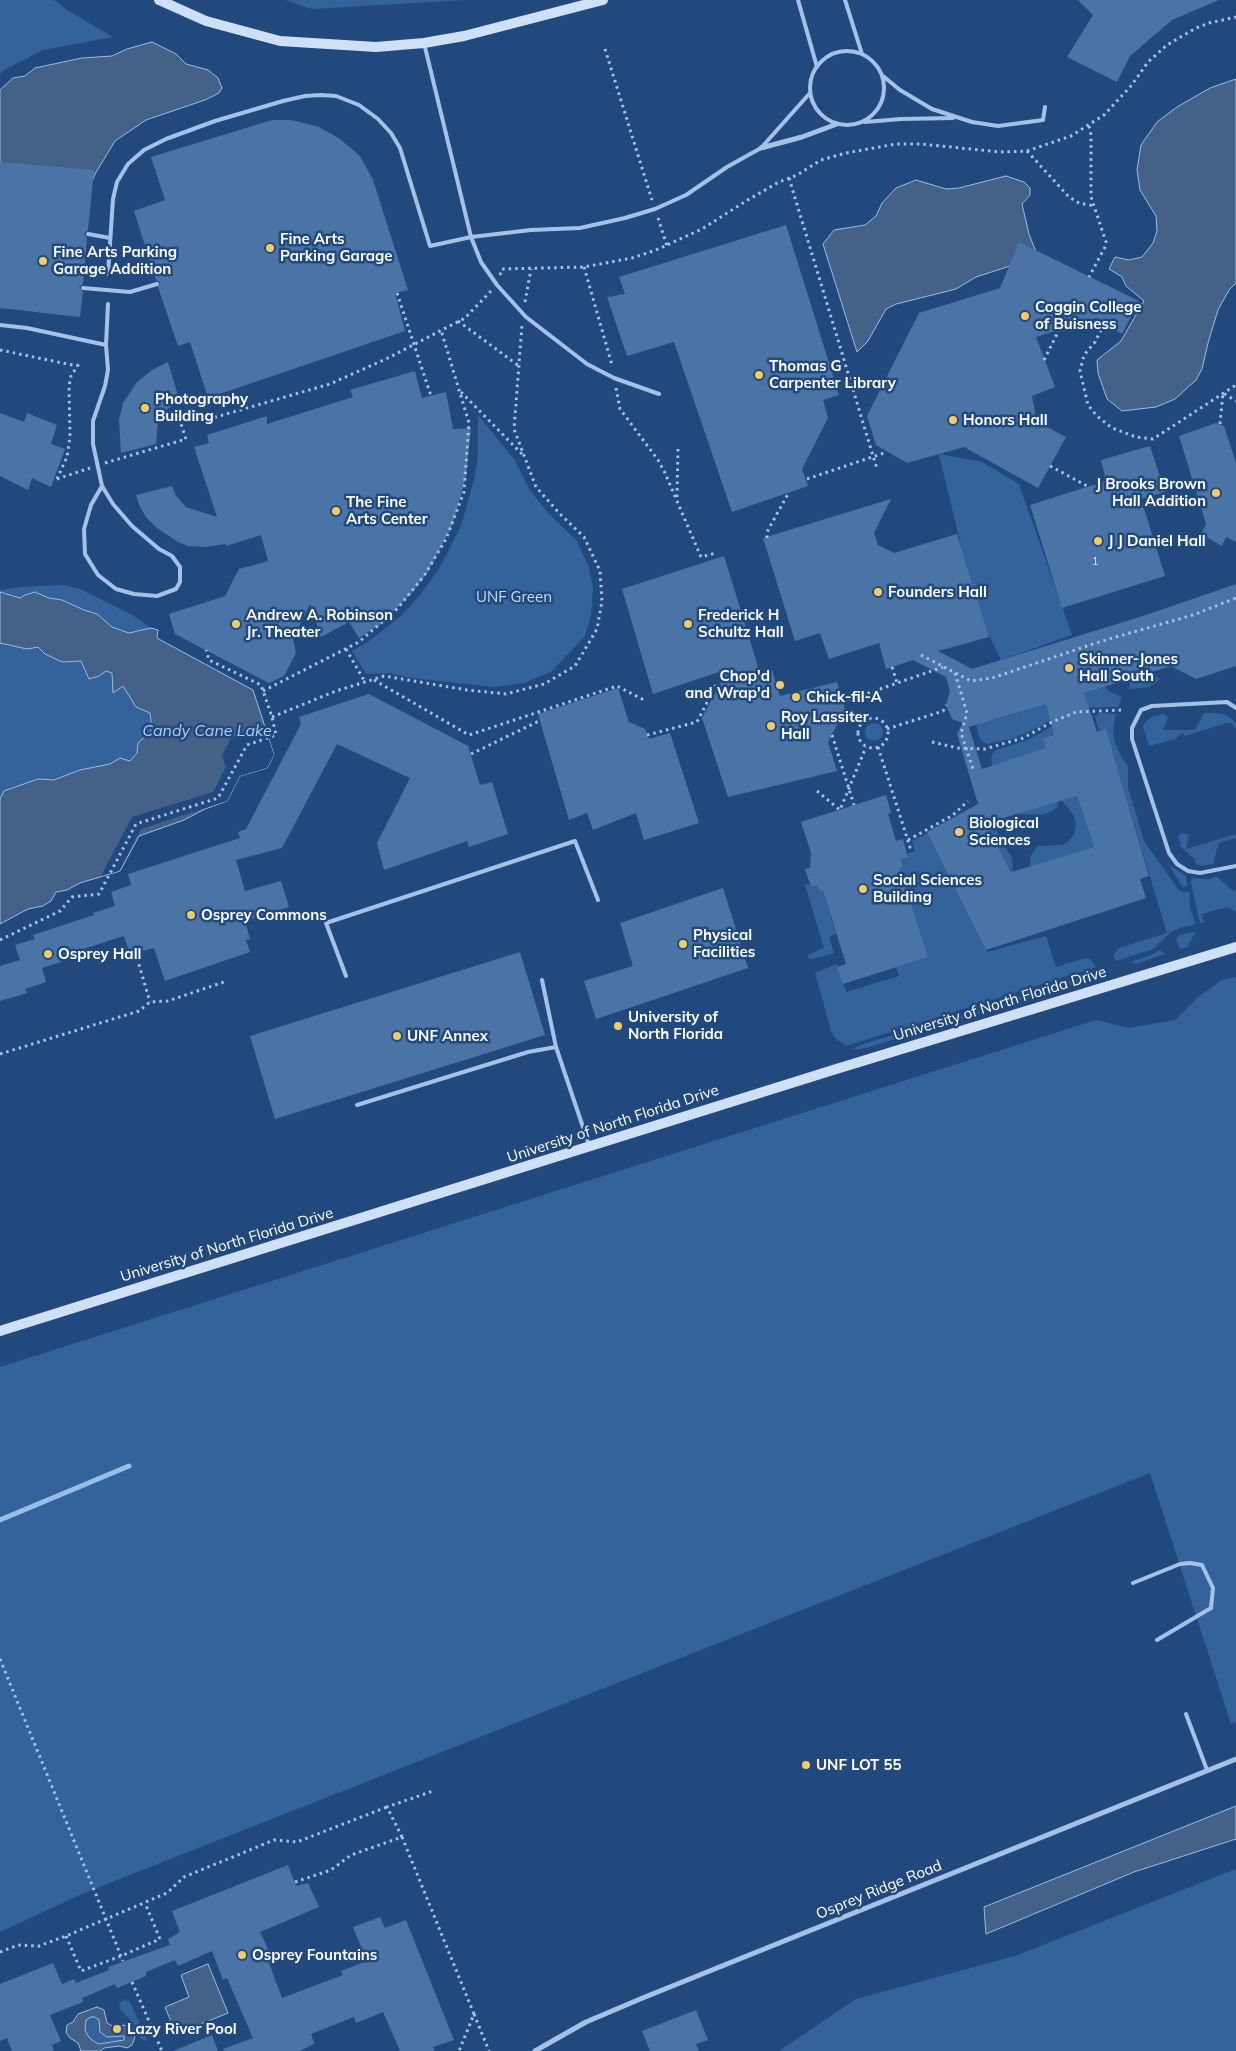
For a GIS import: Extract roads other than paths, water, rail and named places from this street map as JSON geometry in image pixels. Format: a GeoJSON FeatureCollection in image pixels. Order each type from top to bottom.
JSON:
{"type":"FeatureCollection","features":[{"type":"Feature","properties":{"kind":"street"},"geometry":{"type":"LineString","coordinates":[[159,0],[206,21],[280,41],[376,47],[424,43],[464,36],[603,0]]}},
{"type":"Feature","properties":{"kind":"street"},"geometry":{"type":"LineString","coordinates":[[761,148],[802,137],[837,124]]}},
{"type":"Feature","properties":{"kind":"street","name":"University of North Florida Drive"},"geometry":{"type":"LineString","coordinates":[[0,1331],[843,1067],[1236,947]]}},
{"type":"Feature","properties":{"kind":"street","name":"Osprey Ridge Road"},"geometry":{"type":"LineString","coordinates":[[535,2051],[586,2022],[645,1997],[1236,1759]]}},
{"type":"Feature","properties":{"kind":"lane"},"geometry":{"type":"LineString","coordinates":[[798,0],[817,66]]}},
{"type":"Feature","properties":{"kind":"lane"},"geometry":{"type":"LineString","coordinates":[[845,0],[862,54]]}},
{"type":"Feature","properties":{"kind":"lane"},"geometry":{"type":"LineString","coordinates":[[424,43],[471,237],[481,262],[497,285],[524,313],[587,364],[614,378],[659,394]]}},
{"type":"Feature","properties":{"kind":"lane"},"geometry":{"type":"LineString","coordinates":[[864,122],[878,109],[884,97],[883,76],[880,69],[871,59],[849,50],[836,52],[824,58],[813,71],[810,93],[814,106],[820,114],[837,124],[847,126],[901,118],[956,118],[998,126],[1043,120],[1045,107]]}},
{"type":"Feature","properties":{"kind":"lane"},"geometry":{"type":"LineString","coordinates":[[883,76],[915,100],[956,118]]}},
{"type":"Feature","properties":{"kind":"lane"},"geometry":{"type":"LineString","coordinates":[[108,274],[113,199],[117,182],[128,164],[144,150],[166,139],[283,101],[321,95],[336,96],[369,110],[392,133],[400,148],[430,246],[471,237],[531,230],[580,228],[655,209],[686,195],[727,167],[761,148],[810,93]]}},
{"type":"Feature","properties":{"kind":"lane"},"geometry":{"type":"LineString","coordinates":[[88,234],[110,238]]}},
{"type":"Feature","properties":{"kind":"lane"},"geometry":{"type":"LineString","coordinates":[[83,288],[130,292],[157,284]]}},
{"type":"Feature","properties":{"kind":"lane"},"geometry":{"type":"LineString","coordinates":[[102,486],[91,505],[84,529],[85,554],[98,575],[116,589],[134,594],[157,596],[176,589],[180,582],[180,567],[172,556],[159,549],[132,526],[113,504],[102,486],[93,444],[94,421],[108,370],[106,345],[108,304]]}},
{"type":"Feature","properties":{"kind":"lane"},"geometry":{"type":"LineString","coordinates":[[0,325],[27,328],[106,345]]}},
{"type":"Feature","properties":{"kind":"lane"},"geometry":{"type":"LineString","coordinates":[[1236,708],[1227,702],[1152,706],[1141,710],[1132,728],[1132,740],[1169,853],[1177,864],[1188,871],[1200,873],[1236,866]]}},
{"type":"Feature","properties":{"kind":"lane"},"geometry":{"type":"LineString","coordinates":[[346,976],[326,923],[575,841],[598,900]]}},
{"type":"Feature","properties":{"kind":"lane"},"geometry":{"type":"LineString","coordinates":[[542,980],[556,1047],[590,1147]]}},
{"type":"Feature","properties":{"kind":"lane"},"geometry":{"type":"LineString","coordinates":[[357,1105],[528,1052],[556,1047]]}},
{"type":"Feature","properties":{"kind":"lane"},"geometry":{"type":"LineString","coordinates":[[1133,1583],[1180,1564],[1202,1564],[1212,1588],[1211,1608],[1157,1640]]}},
{"type":"Feature","properties":{"kind":"lane"},"geometry":{"type":"LineString","coordinates":[[1186,1714],[1208,1770]]}},
{"type":"Feature","properties":{"kind":"water"},"geometry":{"type":"Polygon","coordinates":[[[152,42],[176,54],[186,64],[208,70],[218,78],[222,88],[219,93],[205,100],[146,120],[115,141],[95,174],[85,199],[0,178],[0,90],[13,78],[25,76],[35,68],[82,58],[112,56],[127,49],[152,42]]]}},
{"type":"Feature","properties":{"kind":"water"},"geometry":{"type":"Polygon","coordinates":[[[1236,79],[1236,283],[1229,290],[1218,310],[1202,369],[1196,380],[1175,399],[1156,407],[1122,411],[1107,399],[1098,373],[1097,360],[1121,341],[1144,301],[1126,286],[1122,277],[1109,269],[1115,257],[1129,260],[1142,257],[1153,243],[1157,231],[1156,216],[1140,190],[1137,170],[1141,145],[1157,122],[1177,107],[1210,88],[1236,79]]]}},
{"type":"Feature","properties":{"kind":"water"},"geometry":{"type":"Polygon","coordinates":[[[1006,176],[1024,182],[1030,188],[1030,195],[1022,204],[1029,234],[1036,252],[1010,266],[976,277],[956,289],[896,304],[886,309],[868,341],[857,352],[823,244],[834,230],[865,225],[876,216],[882,203],[896,188],[916,180],[946,189],[959,188],[1006,176]]]}},
{"type":"Feature","properties":{"kind":"water","name":"Candy Cane Lake"},"geometry":{"type":"Polygon","coordinates":[[[0,592],[20,598],[35,592],[49,598],[62,600],[97,614],[112,627],[129,633],[151,628],[158,630],[157,638],[253,690],[274,755],[267,768],[240,776],[227,801],[205,809],[184,820],[139,836],[120,871],[80,883],[67,890],[56,892],[51,901],[43,906],[28,909],[0,924],[0,799],[4,791],[38,779],[54,780],[80,770],[110,764],[120,758],[130,761],[137,753],[138,743],[151,731],[151,721],[150,713],[136,707],[123,686],[113,693],[112,673],[106,671],[99,676],[89,679],[81,661],[62,662],[45,654],[38,647],[27,649],[0,643],[0,592]]]}},
{"type":"Feature","properties":{"kind":"water"},"geometry":{"type":"Polygon","coordinates":[[[1236,1806],[1236,1839],[1134,1872],[986,1934],[984,1907],[1236,1806]]]}},
{"type":"Feature","properties":{"kind":"water"},"geometry":{"type":"Polygon","coordinates":[[[208,1964],[228,2013],[176,2034],[165,2007],[189,1997],[181,1975],[208,1964]]]}},
{"type":"Feature","properties":{"kind":"water","name":"Lazy River Pool"},"geometry":{"type":"Polygon","coordinates":[[[97,2007],[104,2010],[107,2023],[114,2027],[124,2025],[133,2029],[135,2037],[132,2045],[127,2048],[119,2046],[104,2048],[100,2051],[81,2051],[78,2043],[66,2033],[67,2025],[73,2022],[78,2014],[97,2007]],[[95,2017],[86,2020],[85,2030],[93,2041],[99,2044],[124,2040],[124,2036],[107,2037],[100,2032],[99,2020],[95,2017]]]}},
{"type":"Feature","properties":{"kind":"waterway"},"geometry":{"type":"LineString","coordinates":[[0,1520],[129,1466]]}},
{"type":"Feature","properties":{"kind":"place","name":"Fine Arts Parking Garage"},"geometry":{"type":"Point","coordinates":[270,248]}},
{"type":"Feature","properties":{"kind":"place","name":"Fine Arts Parking Garage Addition"},"geometry":{"type":"Point","coordinates":[43,261]}},
{"type":"Feature","properties":{"kind":"place","name":"Coggin College of Buisness"},"geometry":{"type":"Point","coordinates":[1025,316]}},
{"type":"Feature","properties":{"kind":"place","name":"Thomas G Carpenter Library"},"geometry":{"type":"Point","coordinates":[759,375]}},
{"type":"Feature","properties":{"kind":"place","name":"Photography Building"},"geometry":{"type":"Point","coordinates":[145,408]}},
{"type":"Feature","properties":{"kind":"place","name":"Honors Hall"},"geometry":{"type":"Point","coordinates":[953,420]}},
{"type":"Feature","properties":{"kind":"place","name":"J Brooks Brown Hall Addition"},"geometry":{"type":"Point","coordinates":[1216,493]}},
{"type":"Feature","properties":{"kind":"place","name":"The Fine Arts Center"},"geometry":{"type":"Point","coordinates":[336,511]}},
{"type":"Feature","properties":{"kind":"place","name":"J J Daniel Hall"},"geometry":{"type":"Point","coordinates":[1098,541]}},
{"type":"Feature","properties":{"kind":"place","name":"Founders Hall"},"geometry":{"type":"Point","coordinates":[878,592]}},
{"type":"Feature","properties":{"kind":"place","name":"Andrew A. Robinson Jr. Theater"},"geometry":{"type":"Point","coordinates":[236,624]}},
{"type":"Feature","properties":{"kind":"place","name":"Frederick H Schultz Hall"},"geometry":{"type":"Point","coordinates":[688,624]}},
{"type":"Feature","properties":{"kind":"place","name":"Skinner-Jones Hall South"},"geometry":{"type":"Point","coordinates":[1069,668]}},
{"type":"Feature","properties":{"kind":"place","name":"Chop'd and Wrap'd"},"geometry":{"type":"Point","coordinates":[780,685]}},
{"type":"Feature","properties":{"kind":"place","name":"Chick-fil-A"},"geometry":{"type":"Point","coordinates":[796,697]}},
{"type":"Feature","properties":{"kind":"place","name":"Roy Lassiter Hall"},"geometry":{"type":"Point","coordinates":[771,726]}},
{"type":"Feature","properties":{"kind":"place","name":"Biological Sciences"},"geometry":{"type":"Point","coordinates":[959,832]}},
{"type":"Feature","properties":{"kind":"place","name":"Social Sciences Building"},"geometry":{"type":"Point","coordinates":[863,889]}},
{"type":"Feature","properties":{"kind":"place","name":"Osprey Commons"},"geometry":{"type":"Point","coordinates":[191,915]}},
{"type":"Feature","properties":{"kind":"place","name":"Physical Facilities"},"geometry":{"type":"Point","coordinates":[683,944]}},
{"type":"Feature","properties":{"kind":"place","name":"Osprey Hall"},"geometry":{"type":"Point","coordinates":[48,954]}},
{"type":"Feature","properties":{"kind":"place","name":"University of North Florida"},"geometry":{"type":"Point","coordinates":[618,1026]}},
{"type":"Feature","properties":{"kind":"place","name":"UNF Annex"},"geometry":{"type":"Point","coordinates":[397,1036]}},
{"type":"Feature","properties":{"kind":"place","name":"UNF LOT 55"},"geometry":{"type":"Point","coordinates":[806,1765]}},
{"type":"Feature","properties":{"kind":"place","name":"Osprey Fountains"},"geometry":{"type":"Point","coordinates":[242,1955]}},
{"type":"Feature","properties":{"kind":"place","name":"Lazy River Pool"},"geometry":{"type":"Point","coordinates":[117,2029]}},
{"type":"Feature","properties":{"kind":"park label","name":"UNF Green"},"geometry":{"type":"Point","coordinates":[514,597]}}]}
